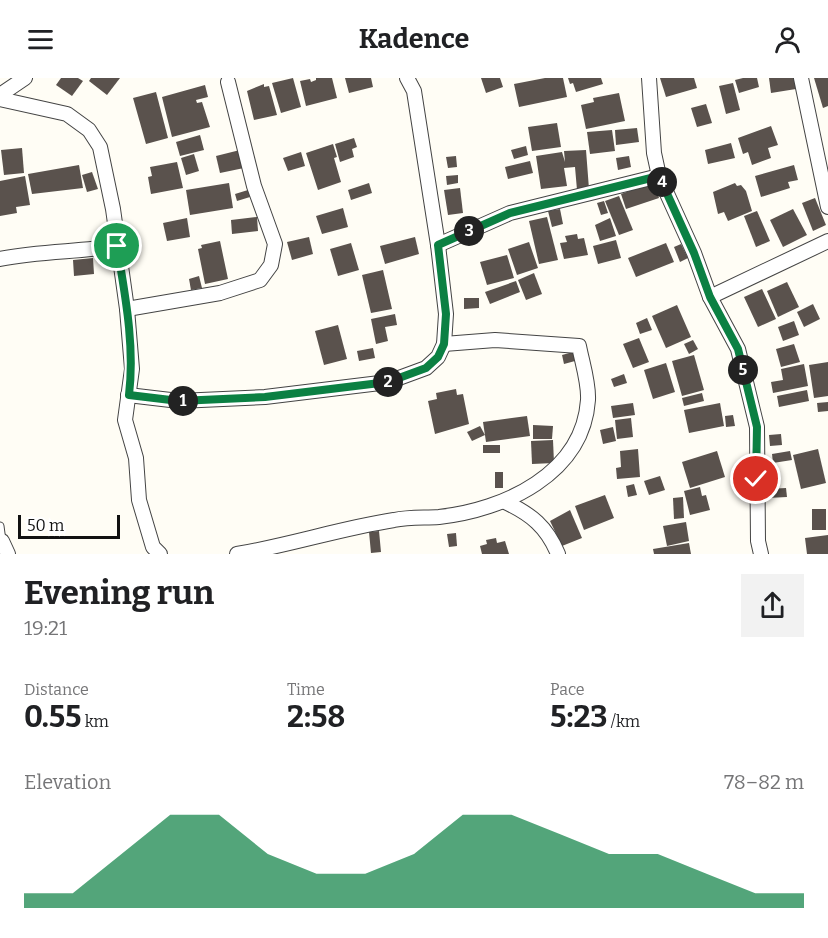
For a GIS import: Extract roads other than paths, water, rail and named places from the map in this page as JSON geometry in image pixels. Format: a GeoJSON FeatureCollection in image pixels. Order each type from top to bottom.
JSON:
{"type":"FeatureCollection","features":[{"type":"Feature","properties":{"kind":"street"},"geometry":{"type":"LineString","coordinates":[[0,97],[25,78]]}},
{"type":"Feature","properties":{"kind":"street"},"geometry":{"type":"LineString","coordinates":[[129,395],[179,401],[265,397],[388,382],[426,368],[438,357],[444,344],[446,314],[438,245],[414,91],[407,78]]}},
{"type":"Feature","properties":{"kind":"street"},"geometry":{"type":"LineString","coordinates":[[649,78],[654,153],[659,176],[694,253],[710,297],[738,349],[757,427],[758,541],[761,554]]}},
{"type":"Feature","properties":{"kind":"street"},"geometry":{"type":"LineString","coordinates":[[801,78],[828,207]]}},
{"type":"Feature","properties":{"kind":"street"},"geometry":{"type":"LineString","coordinates":[[127,309],[219,293],[260,280],[271,265],[275,244],[254,186],[228,82]]}},
{"type":"Feature","properties":{"kind":"street"},"geometry":{"type":"LineString","coordinates":[[0,97],[67,114],[89,130],[100,147],[113,209],[127,309],[132,369],[125,420],[136,458],[139,500],[153,547],[160,554]]}},
{"type":"Feature","properties":{"kind":"street"},"geometry":{"type":"LineString","coordinates":[[438,245],[510,213],[659,176]]}},
{"type":"Feature","properties":{"kind":"street"},"geometry":{"type":"LineString","coordinates":[[710,297],[828,241]]}},
{"type":"Feature","properties":{"kind":"street"},"geometry":{"type":"LineString","coordinates":[[0,259],[117,246]]}},
{"type":"Feature","properties":{"kind":"street"},"geometry":{"type":"LineString","coordinates":[[237,554],[287,550],[394,520],[441,517],[505,502],[546,477],[575,446],[588,399],[579,346],[495,340],[444,344]]}},
{"type":"Feature","properties":{"kind":"street"},"geometry":{"type":"LineString","coordinates":[[505,502],[526,512],[541,524],[552,538],[558,554]]}},
{"type":"Feature","properties":{"kind":"lane"},"geometry":{"type":"LineString","coordinates":[[0,526],[5,548]]}}]}
